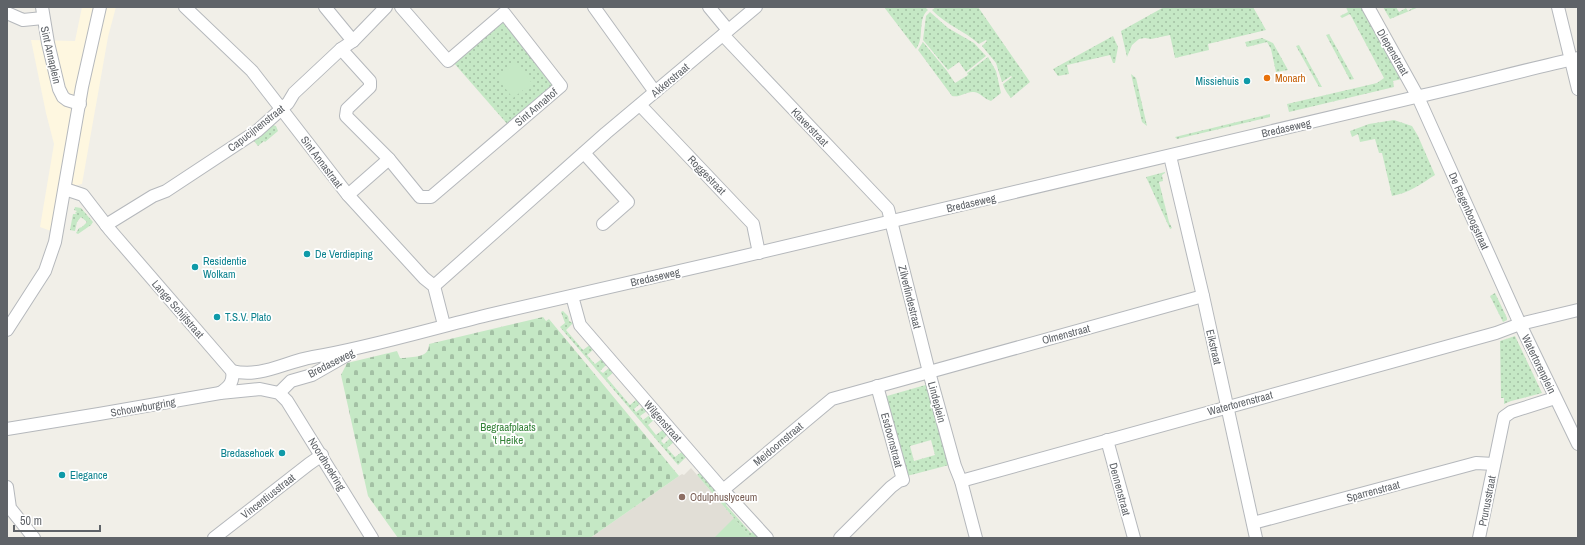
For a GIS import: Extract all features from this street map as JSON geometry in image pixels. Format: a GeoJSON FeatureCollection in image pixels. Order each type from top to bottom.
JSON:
{"type":"FeatureCollection","features":[{"type":"Feature","properties":{"kind":"street"},"geometry":{"type":"LineString","coordinates":[[7,330],[45,271],[55,242],[92,40],[100,7]]}},
{"type":"Feature","properties":{"kind":"street","name":"Sint Annastraat"},"geometry":{"type":"LineString","coordinates":[[184,7],[252,71],[348,196],[424,278],[434,286]]}},
{"type":"Feature","properties":{"kind":"street"},"geometry":{"type":"LineString","coordinates":[[325,7],[352,41]]}},
{"type":"Feature","properties":{"kind":"street","name":"Capucijnenstraat"},"geometry":{"type":"LineString","coordinates":[[106,225],[153,196],[166,191],[248,138],[288,104],[294,93],[341,49],[352,41],[386,7]]}},
{"type":"Feature","properties":{"kind":"street","name":"Sint Annahof"},"geometry":{"type":"LineString","coordinates":[[341,49],[370,81],[370,87],[347,109],[346,116],[389,159],[420,197],[431,197],[561,86],[504,13],[448,61],[402,7]]}},
{"type":"Feature","properties":{"kind":"street"},"geometry":{"type":"LineString","coordinates":[[594,7],[655,92]]}},
{"type":"Feature","properties":{"kind":"street","name":"Klaverstraat"},"geometry":{"type":"LineString","coordinates":[[710,7],[726,33],[888,209],[892,222]]}},
{"type":"Feature","properties":{"kind":"street","name":"Akkerstraat"},"geometry":{"type":"LineString","coordinates":[[434,286],[584,153],[756,7]]}},
{"type":"Feature","properties":{"kind":"street","name":"Diepenstraat"},"geometry":{"type":"LineString","coordinates":[[1368,7],[1418,97]]}},
{"type":"Feature","properties":{"kind":"street"},"geometry":{"type":"LineString","coordinates":[[1558,7],[1574,58],[1578,89]]}},
{"type":"Feature","properties":{"kind":"street"},"geometry":{"type":"LineString","coordinates":[[7,13],[22,20],[43,12]]}},
{"type":"Feature","properties":{"kind":"street","name":"Sint Annaplein"},"geometry":{"type":"LineString","coordinates":[[43,12],[48,43],[59,89],[63,97],[67,100],[80,104]]}},
{"type":"Feature","properties":{"kind":"street","name":"Bredaseweg"},"geometry":{"type":"LineString","coordinates":[[321,357],[444,325],[892,222],[1418,97],[1574,58]]}},
{"type":"Feature","properties":{"kind":"street","name":"De Regenboogstraat"},"geometry":{"type":"LineString","coordinates":[[1418,97],[1520,324]]}},
{"type":"Feature","properties":{"kind":"street","name":"Roggestraat"},"geometry":{"type":"LineString","coordinates":[[640,105],[753,224],[759,253]]}},
{"type":"Feature","properties":{"kind":"street"},"geometry":{"type":"LineString","coordinates":[[584,153],[628,202],[603,224]]}},
{"type":"Feature","properties":{"kind":"street","name":"Eikstraat"},"geometry":{"type":"LineString","coordinates":[[1170,156],[1203,296],[1256,538]]}},
{"type":"Feature","properties":{"kind":"street"},"geometry":{"type":"LineString","coordinates":[[348,196],[389,159]]}},
{"type":"Feature","properties":{"kind":"street","name":"Lange Schijfstraat"},"geometry":{"type":"LineString","coordinates":[[65,189],[83,195],[106,225],[232,371]]}},
{"type":"Feature","properties":{"kind":"street","name":"Zilverlindestraat"},"geometry":{"type":"LineString","coordinates":[[892,222],[929,372]]}},
{"type":"Feature","properties":{"kind":"street"},"geometry":{"type":"LineString","coordinates":[[434,286],[444,325]]}},
{"type":"Feature","properties":{"kind":"street","name":"Wilgenstraat"},"geometry":{"type":"LineString","coordinates":[[572,296],[580,325],[723,490],[767,538]]}},
{"type":"Feature","properties":{"kind":"street","name":"Olmenstraat"},"geometry":{"type":"LineString","coordinates":[[929,372],[1203,296]]}},
{"type":"Feature","properties":{"kind":"street","name":"Watertorenstraat"},"geometry":{"type":"LineString","coordinates":[[961,481],[1227,406],[1496,333],[1520,324],[1578,310]]}},
{"type":"Feature","properties":{"kind":"street","name":"Watertorenplein"},"geometry":{"type":"LineString","coordinates":[[1494,464],[1502,424],[1508,413],[1555,398],[1520,324]]}},
{"type":"Feature","properties":{"kind":"street","name":"Bredaseweg"},"geometry":{"type":"LineString","coordinates":[[279,393],[291,381],[312,375],[337,360],[364,347]]}},
{"type":"Feature","properties":{"kind":"street"},"geometry":{"type":"LineString","coordinates":[[220,393],[232,382],[232,371],[244,374],[257,372],[277,368],[313,357],[321,357]]}},
{"type":"Feature","properties":{"kind":"street"},"geometry":{"type":"LineString","coordinates":[[291,381],[299,370],[321,357]]}},
{"type":"Feature","properties":{"kind":"street","name":"Lindeplein"},"geometry":{"type":"LineString","coordinates":[[833,398],[929,372],[976,538]]}},
{"type":"Feature","properties":{"kind":"street","name":"Esdoornstraat"},"geometry":{"type":"LineString","coordinates":[[840,538],[891,487],[899,480],[903,480],[877,386]]}},
{"type":"Feature","properties":{"kind":"street","name":"Schouwburgring"},"geometry":{"type":"LineString","coordinates":[[7,429],[220,393],[260,389],[279,393]]}},
{"type":"Feature","properties":{"kind":"street","name":"Noordhoekring"},"geometry":{"type":"LineString","coordinates":[[279,393],[287,400],[372,538]]}},
{"type":"Feature","properties":{"kind":"street","name":"Meidoornstraat"},"geometry":{"type":"LineString","coordinates":[[723,490],[833,398]]}},
{"type":"Feature","properties":{"kind":"street"},"geometry":{"type":"LineString","coordinates":[[1555,398],[1578,444]]}},
{"type":"Feature","properties":{"kind":"street","name":"Dennenstraat"},"geometry":{"type":"LineString","coordinates":[[1107,440],[1134,538]]}},
{"type":"Feature","properties":{"kind":"street","name":"Vincentiusstraat"},"geometry":{"type":"LineString","coordinates":[[214,538],[322,455]]}},
{"type":"Feature","properties":{"kind":"street","name":"Sparrenstraat"},"geometry":{"type":"LineString","coordinates":[[1253,523],[1476,463],[1494,464]]}},
{"type":"Feature","properties":{"kind":"street","name":"Prunusstraat"},"geometry":{"type":"LineString","coordinates":[[1479,538],[1494,464]]}},
{"type":"Feature","properties":{"kind":"street"},"geometry":{"type":"LineString","coordinates":[[7,487],[8,508],[34,538]]}},
{"type":"Feature","properties":{"kind":"shaded area"},"geometry":{"type":"Polygon","coordinates":[[[82,7],[116,7],[108,37],[82,184],[60,189],[51,231],[40,227],[54,144],[31,40],[75,41],[82,7]]]}},
{"type":"Feature","properties":{"kind":"shaded area","name":"Odulphuslyceum"},"geometry":{"type":"Polygon","coordinates":[[[691,468],[751,538],[590,538],[679,476],[682,474],[684,475],[691,468]]]}},
{"type":"Feature","properties":{"kind":"green space"},"geometry":{"type":"Polygon","coordinates":[[[884,7],[925,7],[928,10],[923,18],[919,45],[916,49],[884,7]]]}},
{"type":"Feature","properties":{"kind":"green space"},"geometry":{"type":"Polygon","coordinates":[[[936,7],[978,7],[1030,82],[1011,98],[1005,90],[1003,84],[1012,77],[1011,76],[1002,82],[996,63],[982,46],[987,41],[986,40],[979,44],[968,35],[949,24],[932,10],[936,7]]]}},
{"type":"Feature","properties":{"kind":"green space"},"geometry":{"type":"Polygon","coordinates":[[[1164,7],[1253,7],[1266,30],[1208,44],[1209,50],[1175,58],[1170,35],[1151,39],[1139,39],[1132,45],[1127,57],[1121,31],[1164,7]]]}},
{"type":"Feature","properties":{"kind":"green space"},"geometry":{"type":"Polygon","coordinates":[[[1346,7],[1363,7],[1402,79],[1393,81],[1394,87],[1289,112],[1287,104],[1377,83],[1384,78],[1350,14],[1342,18],[1340,16],[1348,12],[1346,7]]]}},
{"type":"Feature","properties":{"kind":"green space"},"geometry":{"type":"Polygon","coordinates":[[[1383,7],[1396,7],[1399,12],[1406,8],[1408,11],[1414,7],[1419,7],[1390,19],[1383,7]]]}},
{"type":"Feature","properties":{"kind":"green space"},"geometry":{"type":"Polygon","coordinates":[[[930,12],[948,28],[974,43],[986,56],[966,72],[959,62],[948,70],[923,40],[926,16],[930,12]]]}},
{"type":"Feature","properties":{"kind":"green space"},"geometry":{"type":"Polygon","coordinates":[[[503,18],[557,86],[509,126],[453,62],[503,18]]]}},
{"type":"Feature","properties":{"kind":"green space"},"geometry":{"type":"Polygon","coordinates":[[[1329,34],[1354,79],[1350,80],[1326,35],[1329,34]]]}},
{"type":"Feature","properties":{"kind":"green space"},"geometry":{"type":"Polygon","coordinates":[[[1113,36],[1118,47],[1115,63],[1113,63],[1110,55],[1067,65],[1069,74],[1058,76],[1053,69],[1113,36]]]}},
{"type":"Feature","properties":{"kind":"green space"},"geometry":{"type":"Polygon","coordinates":[[[1262,38],[1273,43],[1288,70],[1276,72],[1271,49],[1267,42],[1247,47],[1245,42],[1262,38]]]}},
{"type":"Feature","properties":{"kind":"green space"},"geometry":{"type":"Polygon","coordinates":[[[923,42],[955,83],[968,75],[967,73],[988,57],[996,71],[1001,93],[991,101],[974,92],[952,96],[918,50],[923,42]]]}},
{"type":"Feature","properties":{"kind":"green space"},"geometry":{"type":"Polygon","coordinates":[[[1299,45],[1322,87],[1319,87],[1296,46],[1299,45]]]}},
{"type":"Feature","properties":{"kind":"green space"},"geometry":{"type":"Polygon","coordinates":[[[514,62],[532,83],[513,98],[496,77],[514,62]]]}},
{"type":"Feature","properties":{"kind":"green space"},"geometry":{"type":"Polygon","coordinates":[[[1131,74],[1136,78],[1147,126],[1142,122],[1131,74]]]}},
{"type":"Feature","properties":{"kind":"green space"},"geometry":{"type":"Polygon","coordinates":[[[1270,114],[1270,117],[1177,139],[1175,137],[1270,114]]]}},
{"type":"Feature","properties":{"kind":"green space"},"geometry":{"type":"Polygon","coordinates":[[[1394,120],[1412,126],[1435,175],[1420,185],[1398,195],[1392,196],[1382,153],[1379,153],[1375,139],[1360,142],[1358,134],[1352,137],[1350,131],[1369,124],[1394,120]]]}},
{"type":"Feature","properties":{"kind":"green space"},"geometry":{"type":"Polygon","coordinates":[[[273,125],[276,126],[278,131],[258,146],[254,141],[273,125]]]}},
{"type":"Feature","properties":{"kind":"green space"},"geometry":{"type":"Polygon","coordinates":[[[1165,172],[1162,175],[1163,181],[1159,182],[1169,222],[1172,228],[1170,229],[1146,177],[1165,172]]]}},
{"type":"Feature","properties":{"kind":"green space"},"geometry":{"type":"Polygon","coordinates":[[[75,207],[81,208],[93,222],[78,234],[76,233],[79,228],[87,222],[81,217],[77,222],[75,231],[70,230],[73,214],[77,214],[75,213],[77,211],[74,210],[75,207]]]}},
{"type":"Feature","properties":{"kind":"green space"},"geometry":{"type":"Polygon","coordinates":[[[1495,293],[1507,318],[1507,320],[1503,322],[1490,296],[1495,293]]]}},
{"type":"Feature","properties":{"kind":"green space"},"geometry":{"type":"Polygon","coordinates":[[[563,311],[568,316],[569,321],[573,323],[566,330],[583,350],[591,344],[594,349],[587,355],[595,364],[603,358],[607,364],[600,371],[603,373],[610,367],[614,372],[607,378],[630,405],[637,399],[641,403],[634,409],[636,412],[644,406],[647,411],[640,416],[643,420],[651,414],[655,419],[648,425],[656,435],[664,429],[668,434],[661,441],[664,444],[670,438],[674,442],[667,448],[675,457],[683,451],[687,456],[678,465],[560,327],[565,323],[561,312],[563,311]]]}},
{"type":"Feature","properties":{"kind":"green space","name":"Begraafplaats 't Heike"},"geometry":{"type":"Polygon","coordinates":[[[543,317],[546,321],[549,319],[679,476],[590,538],[398,538],[368,496],[341,375],[347,363],[397,351],[400,358],[421,356],[427,352],[429,344],[543,317]]]}},
{"type":"Feature","properties":{"kind":"green space"},"geometry":{"type":"Polygon","coordinates":[[[1515,336],[1542,393],[1504,404],[1504,398],[1501,398],[1500,341],[1515,336]]]}},
{"type":"Feature","properties":{"kind":"green space"},"geometry":{"type":"Polygon","coordinates":[[[929,384],[949,465],[907,476],[883,396],[929,384]],[[931,440],[910,446],[914,461],[935,455],[931,440]]]}},
{"type":"Feature","properties":{"kind":"green space"},"geometry":{"type":"Polygon","coordinates":[[[701,472],[729,501],[726,505],[751,533],[754,531],[759,538],[751,538],[697,475],[701,472]]]}},
{"type":"Feature","properties":{"kind":"green space"},"geometry":{"type":"Polygon","coordinates":[[[734,518],[751,538],[714,538],[734,518]]]}},
{"type":"Feature","properties":{"kind":"place","name":"Monarh"},"geometry":{"type":"Point","coordinates":[1267,78]}},
{"type":"Feature","properties":{"kind":"place","name":"Missiehuis"},"geometry":{"type":"Point","coordinates":[1247,81]}},
{"type":"Feature","properties":{"kind":"place","name":"De Verdieping"},"geometry":{"type":"Point","coordinates":[307,254]}},
{"type":"Feature","properties":{"kind":"place","name":"Residentie Wolkam"},"geometry":{"type":"Point","coordinates":[195,267]}},
{"type":"Feature","properties":{"kind":"place","name":"T.S.V. Plato"},"geometry":{"type":"Point","coordinates":[217,317]}},
{"type":"Feature","properties":{"kind":"place","name":"Bredasehoek"},"geometry":{"type":"Point","coordinates":[282,453]}},
{"type":"Feature","properties":{"kind":"place","name":"Elegance"},"geometry":{"type":"Point","coordinates":[62,475]}},
{"type":"Feature","properties":{"kind":"place","name":"Odulphuslyceum"},"geometry":{"type":"Point","coordinates":[682,497]}}]}
